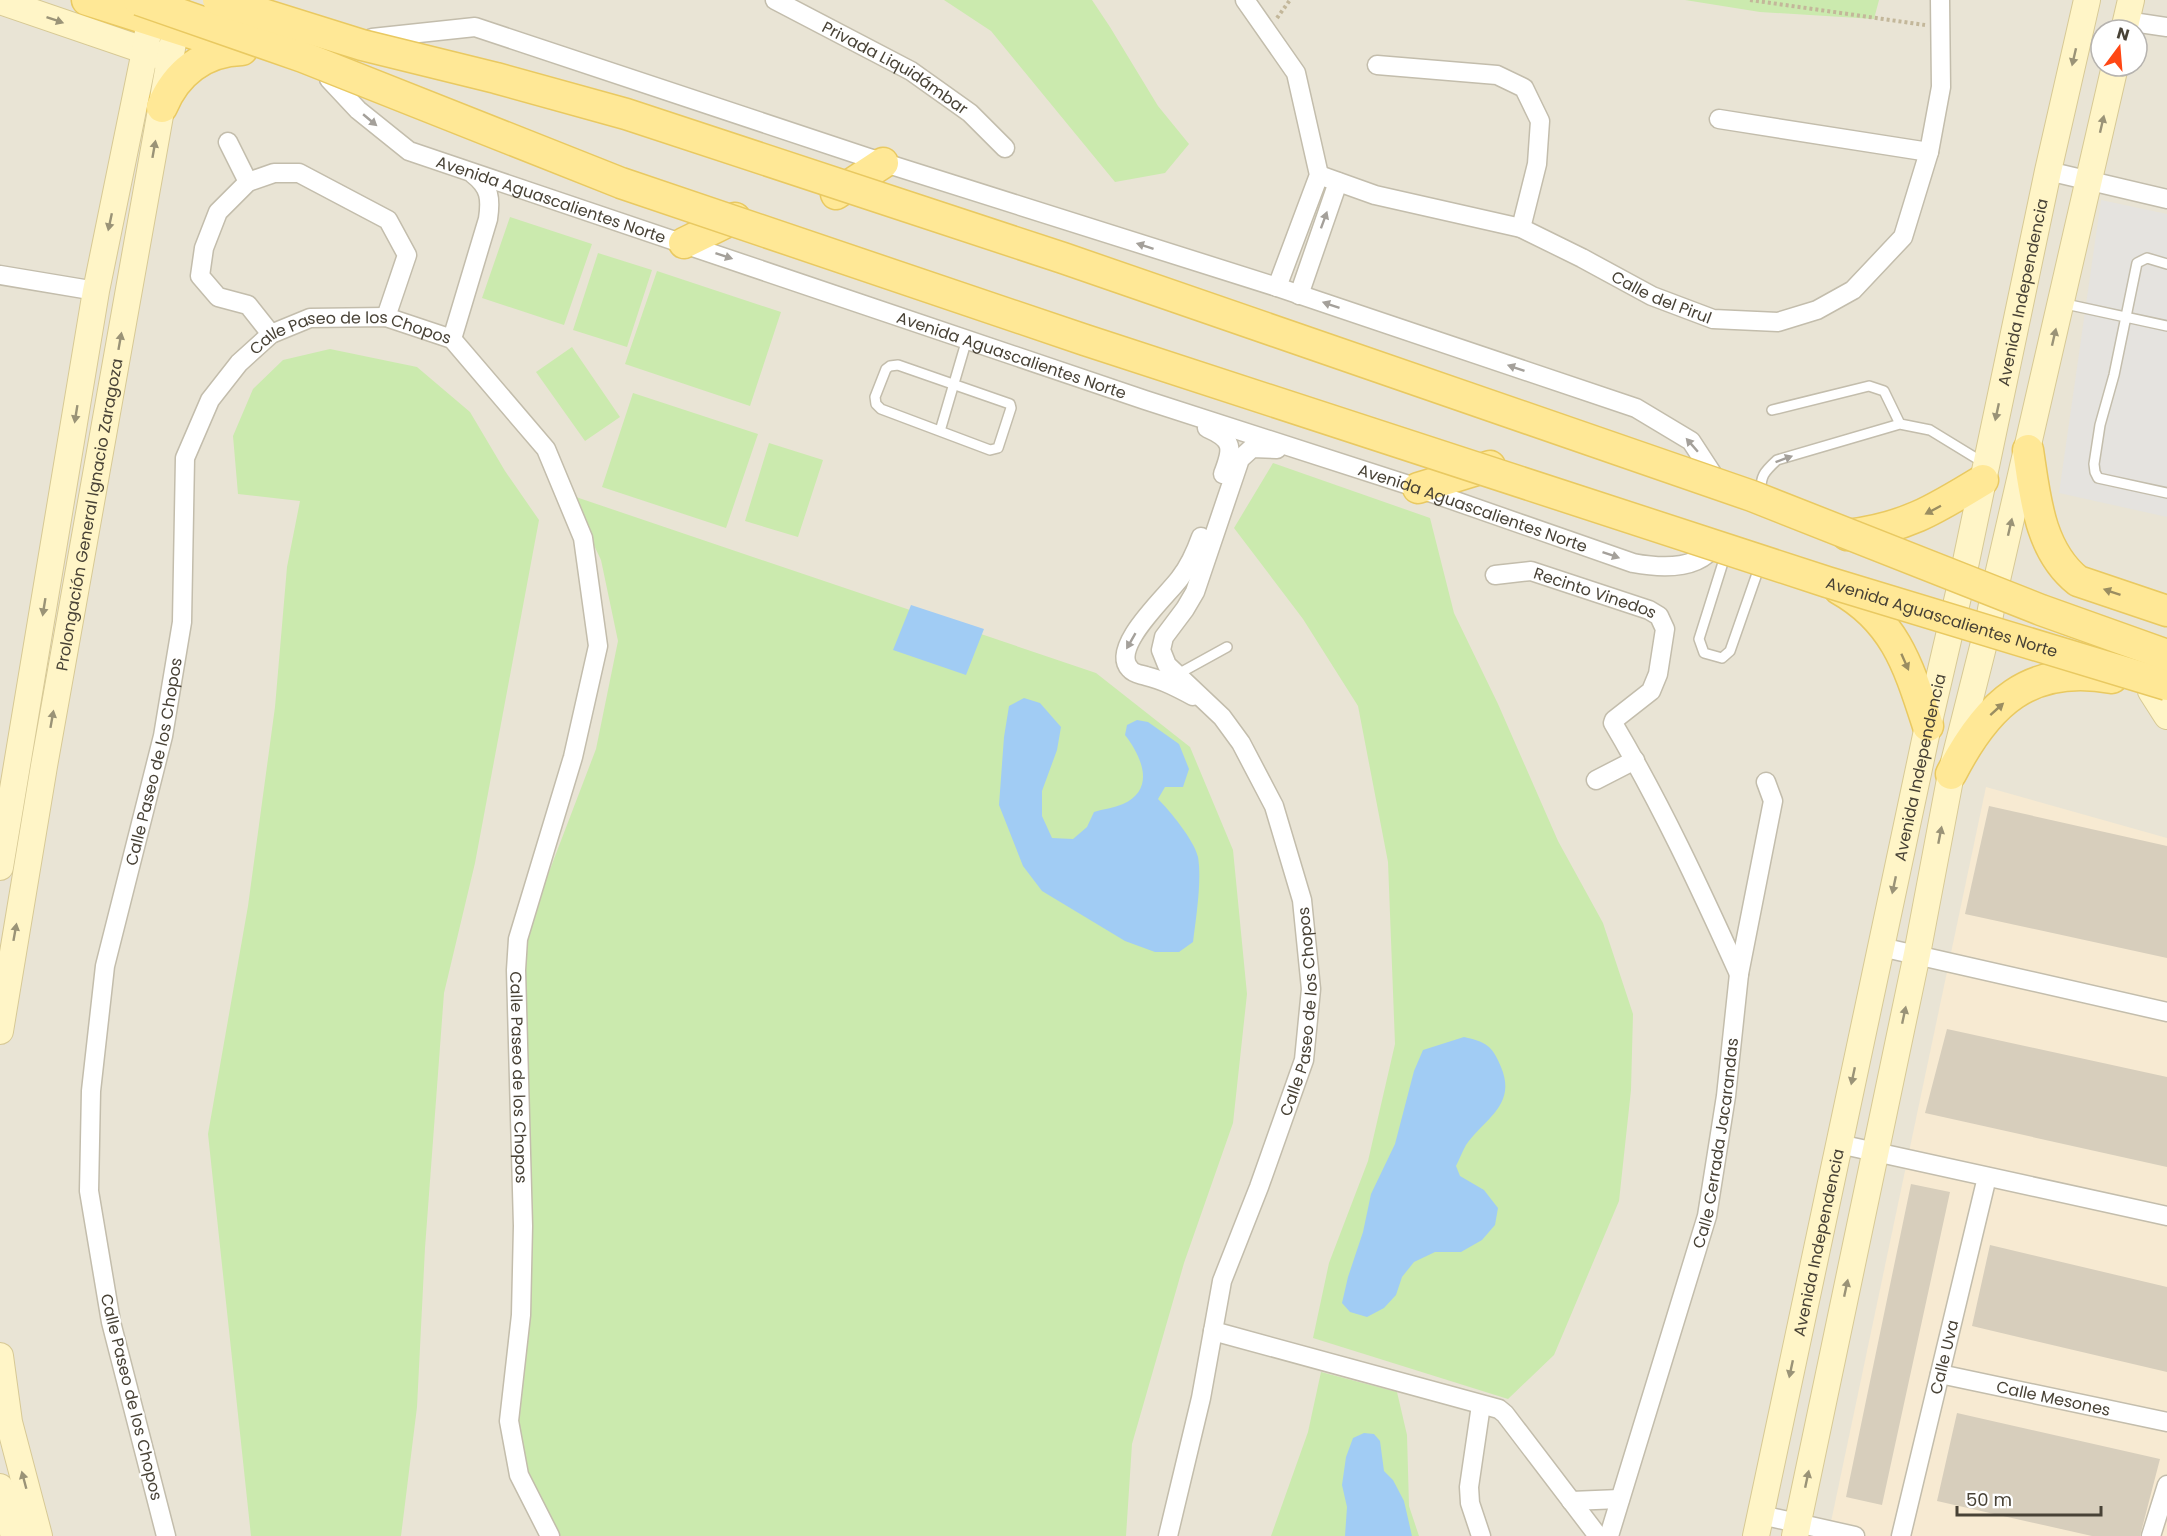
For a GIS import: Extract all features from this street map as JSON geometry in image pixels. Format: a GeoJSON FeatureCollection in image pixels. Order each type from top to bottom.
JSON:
{"type":"FeatureCollection","features":[{"type":"Feature","properties":{"kind":"main road","name":"Avenida Aguascalientes Norte"},"geometry":{"type":"LineString","coordinates":[[87,0],[160,10],[246,50],[735,218],[1490,466],[1761,563],[1952,623],[2163,694]]}},
{"type":"Feature","properties":{"kind":"main road"},"geometry":{"type":"LineString","coordinates":[[218,0],[362,45],[496,78],[626,114],[1041,250],[1752,496],[2041,610],[2167,656]]}},
{"type":"Feature","properties":{"kind":"main road","name":"Avenida Independencia"},"geometry":{"type":"LineString","coordinates":[[1758,1526],[1928,726],[1964,571],[2048,171],[2087,0]]}},
{"type":"Feature","properties":{"kind":"main road"},"geometry":{"type":"LineString","coordinates":[[0,1],[170,59]]}},
{"type":"Feature","properties":{"kind":"main road"},"geometry":{"type":"LineString","coordinates":[[253,2],[372,38],[1847,535],[1964,571],[1996,584],[2167,640]]}},
{"type":"Feature","properties":{"kind":"main road","name":"Prolongación General Ignacio Zaragoza"},"geometry":{"type":"LineString","coordinates":[[0,867],[9,760],[96,291],[145,51],[160,10]]}},
{"type":"Feature","properties":{"kind":"main road","name":"Prolongación General Ignacio Zaragoza"},"geometry":{"type":"LineString","coordinates":[[0,1031],[44,766],[170,59],[160,10]]}},
{"type":"Feature","properties":{"kind":"main road"},"geometry":{"type":"LineString","coordinates":[[160,10],[303,57],[621,183],[1096,344],[1833,585],[1870,611],[1894,639],[1911,676],[1928,726]]}},
{"type":"Feature","properties":{"kind":"main road"},"geometry":{"type":"LineString","coordinates":[[162,107],[174,84],[193,65],[218,53],[246,50]]}},
{"type":"Feature","properties":{"kind":"main road","name":"Avenida Independencia"},"geometry":{"type":"LineString","coordinates":[[1796,1530],[1917,954],[1951,774],[1986,635],[2112,78]]}},
{"type":"Feature","properties":{"kind":"main road"},"geometry":{"type":"LineString","coordinates":[[836,194],[884,163]]}},
{"type":"Feature","properties":{"kind":"main road"},"geometry":{"type":"LineString","coordinates":[[684,243],[735,218]]}},
{"type":"Feature","properties":{"kind":"main road"},"geometry":{"type":"LineString","coordinates":[[2028,450],[2037,504],[2046,537],[2058,561],[2067,572],[2078,581],[2167,611]]}},
{"type":"Feature","properties":{"kind":"main road"},"geometry":{"type":"LineString","coordinates":[[1418,488],[1490,466]]}},
{"type":"Feature","properties":{"kind":"main road"},"geometry":{"type":"LineString","coordinates":[[1847,535],[1871,532],[1918,518],[1984,472]]}},
{"type":"Feature","properties":{"kind":"main road"},"geometry":{"type":"LineString","coordinates":[[1833,585],[1844,598],[1863,607],[2163,694],[2167,716]]}},
{"type":"Feature","properties":{"kind":"main road"},"geometry":{"type":"LineString","coordinates":[[1951,774],[1983,722],[2002,704],[2034,682],[2053,676],[2073,674],[2112,678]]}},
{"type":"Feature","properties":{"kind":"main road"},"geometry":{"type":"LineString","coordinates":[[0,1356],[9,1422],[39,1536]]}},
{"type":"Feature","properties":{"kind":"main road"},"geometry":{"type":"LineString","coordinates":[[0,1487],[14,1536]]}},
{"type":"Feature","properties":{"kind":"street","name":"Privada Liquidámbar"},"geometry":{"type":"LineString","coordinates":[[775,0],[911,71],[970,113],[1005,148]]}},
{"type":"Feature","properties":{"kind":"street"},"geometry":{"type":"LineString","coordinates":[[1245,0],[1296,73],[1319,175],[1277,287]]}},
{"type":"Feature","properties":{"kind":"street","name":"Calle del Pirul"},"geometry":{"type":"LineString","coordinates":[[1319,175],[1374,195],[1521,228],[1652,296],[1713,319],[1778,322],[1817,310],[1853,290],[1903,237],[1929,152],[1941,87],[1940,0]]}},
{"type":"Feature","properties":{"kind":"street"},"geometry":{"type":"LineString","coordinates":[[2127,17],[2167,27]]}},
{"type":"Feature","properties":{"kind":"street"},"geometry":{"type":"LineString","coordinates":[[372,38],[476,27],[884,163],[1277,287],[1636,408],[1691,441],[1725,493]]}},
{"type":"Feature","properties":{"kind":"street"},"geometry":{"type":"LineString","coordinates":[[1377,65],[1497,75],[1524,88],[1540,121],[1536,164],[1521,228]]}},
{"type":"Feature","properties":{"kind":"street","name":"Avenida Aguascalientes Norte"},"geometry":{"type":"LineString","coordinates":[[329,79],[358,110],[409,151],[1145,400],[1418,488],[1633,562],[1659,566],[1686,564],[1721,547]]}},
{"type":"Feature","properties":{"kind":"street"},"geometry":{"type":"LineString","coordinates":[[1719,119],[1929,152]]}},
{"type":"Feature","properties":{"kind":"street"},"geometry":{"type":"LineString","coordinates":[[228,142],[248,182]]}},
{"type":"Feature","properties":{"kind":"street"},"geometry":{"type":"LineString","coordinates":[[2048,171],[2167,199]]}},
{"type":"Feature","properties":{"kind":"street"},"geometry":{"type":"LineString","coordinates":[[271,334],[248,305],[218,297],[200,276],[204,248],[218,212],[248,182],[274,174],[299,173],[388,220],[407,255],[386,317]]}},
{"type":"Feature","properties":{"kind":"street"},"geometry":{"type":"LineString","coordinates":[[452,339],[488,219],[491,201],[485,185],[473,174]]}},
{"type":"Feature","properties":{"kind":"street"},"geometry":{"type":"LineString","coordinates":[[1299,295],[1338,182]]}},
{"type":"Feature","properties":{"kind":"street"},"geometry":{"type":"LineString","coordinates":[[488,219],[505,198],[512,194],[529,192]]}},
{"type":"Feature","properties":{"kind":"street"},"geometry":{"type":"LineString","coordinates":[[0,275],[96,291]]}},
{"type":"Feature","properties":{"kind":"street","name":"Calle Paseo de los Chopos"},"geometry":{"type":"LineString","coordinates":[[166,1536],[111,1322],[89,1191],[91,1091],[105,966],[163,736],[182,622],[185,458],[210,400],[239,363],[271,334],[310,318],[386,317],[452,339],[546,449],[583,538],[598,646],[573,757],[518,939],[516,970],[523,1226],[520,1315],[509,1421],[519,1476],[550,1536]]}},
{"type":"Feature","properties":{"kind":"street","name":"Calle Paseo de los Chopos"},"geometry":{"type":"LineString","coordinates":[[1145,400],[1163,411],[1217,432],[1225,438],[1230,447],[1230,457],[1190,563],[1140,626],[1124,656],[1127,666],[1134,673],[1163,681],[1209,703]]}},
{"type":"Feature","properties":{"kind":"street","name":"Calle Paseo de los Chopos"},"geometry":{"type":"LineString","coordinates":[[1168,1536],[1201,1398],[1222,1281],[1259,1187],[1304,1060],[1311,988],[1302,900],[1274,806],[1241,743],[1222,717],[1164,660],[1161,650],[1162,644],[1195,592],[1240,459],[1248,450],[1257,448],[1297,450]]}},
{"type":"Feature","properties":{"kind":"street","name":"Recinto Vinedos"},"geometry":{"type":"LineString","coordinates":[[1495,575],[1531,572],[1648,610],[1659,616],[1665,629],[1658,675],[1651,691],[1613,721],[1635,760]]}},
{"type":"Feature","properties":{"kind":"street"},"geometry":{"type":"LineString","coordinates":[[9,760],[44,766]]}},
{"type":"Feature","properties":{"kind":"street"},"geometry":{"type":"LineString","coordinates":[[1596,780],[1635,760],[1682,849],[1739,974]]}},
{"type":"Feature","properties":{"kind":"street","name":"Calle Cerrada Jacarandas"},"geometry":{"type":"LineString","coordinates":[[1609,1536],[1707,1216],[1726,1096],[1739,974],[1773,801],[1766,782]]}},
{"type":"Feature","properties":{"kind":"street"},"geometry":{"type":"LineString","coordinates":[[1881,947],[2167,1012]]}},
{"type":"Feature","properties":{"kind":"street"},"geometry":{"type":"LineString","coordinates":[[1839,1144],[2167,1216]]}},
{"type":"Feature","properties":{"kind":"street","name":"Calle Uva"},"geometry":{"type":"LineString","coordinates":[[1901,1536],[1987,1177]]}},
{"type":"Feature","properties":{"kind":"street"},"geometry":{"type":"LineString","coordinates":[[1213,1331],[1499,1409],[1598,1536]]}},
{"type":"Feature","properties":{"kind":"street","name":"Calle Mesones"},"geometry":{"type":"LineString","coordinates":[[1940,1374],[2167,1422]]}},
{"type":"Feature","properties":{"kind":"street"},"geometry":{"type":"LineString","coordinates":[[1481,1405],[1469,1487],[1470,1503],[1481,1536]]}},
{"type":"Feature","properties":{"kind":"street"},"geometry":{"type":"LineString","coordinates":[[2151,1536],[2167,1485]]}},
{"type":"Feature","properties":{"kind":"street"},"geometry":{"type":"LineString","coordinates":[[1571,1501],[1620,1499]]}},
{"type":"Feature","properties":{"kind":"street"},"geometry":{"type":"LineString","coordinates":[[1758,1526],[1855,1536]]}},
{"type":"Feature","properties":{"kind":"lane"},"geometry":{"type":"LineString","coordinates":[[2167,264],[2147,258],[2137,263],[2114,375],[2100,424],[2094,464],[2098,478],[2167,493]]}},
{"type":"Feature","properties":{"kind":"lane"},"geometry":{"type":"LineString","coordinates":[[2061,303],[2167,326]]}},
{"type":"Feature","properties":{"kind":"lane"},"geometry":{"type":"LineString","coordinates":[[940,431],[968,339]]}},
{"type":"Feature","properties":{"kind":"lane"},"geometry":{"type":"LineString","coordinates":[[898,365],[1007,402],[1011,408],[998,448],[994,450],[940,431],[882,410],[876,404],[875,397],[886,369],[898,365]]}},
{"type":"Feature","properties":{"kind":"lane"},"geometry":{"type":"LineString","coordinates":[[1772,410],[1869,386],[1884,391],[1900,424]]}},
{"type":"Feature","properties":{"kind":"lane"},"geometry":{"type":"LineString","coordinates":[[1762,505],[1760,482],[1765,472],[1777,460],[1900,424],[1930,430],[1984,472]]}},
{"type":"Feature","properties":{"kind":"lane"},"geometry":{"type":"LineString","coordinates":[[1721,547],[1699,639],[1704,653],[1722,658],[1730,651],[1761,563]]}},
{"type":"Feature","properties":{"kind":"lane"},"geometry":{"type":"LineString","coordinates":[[1178,674],[1227,647]]}},
{"type":"Feature","properties":{"kind":"path"},"geometry":{"type":"LineString","coordinates":[[1750,0],[1940,27]]}},
{"type":"Feature","properties":{"kind":"shaded area"},"geometry":{"type":"Polygon","coordinates":[[[0,0],[2167,0],[2167,1536],[0,1536],[0,0]]]}},
{"type":"Feature","properties":{"kind":"shaded area"},"geometry":{"type":"Polygon","coordinates":[[[2101,200],[2167,214],[2167,517],[2059,493],[2101,200]]]}},
{"type":"Feature","properties":{"kind":"shaded area"},"geometry":{"type":"Polygon","coordinates":[[[1986,787],[2167,838],[2167,1536],[1828,1536],[1986,787]]]}},
{"type":"Feature","properties":{"kind":"green space"},"geometry":{"type":"Polygon","coordinates":[[[944,0],[1092,0],[1158,106],[1189,144],[1165,173],[1115,182],[991,31],[944,0]]]}},
{"type":"Feature","properties":{"kind":"green space"},"geometry":{"type":"Polygon","coordinates":[[[1685,0],[1879,0],[1874,19],[1760,12],[1685,0]]]}},
{"type":"Feature","properties":{"kind":"green space"},"geometry":{"type":"Polygon","coordinates":[[[510,217],[592,244],[564,325],[482,298],[510,217]]]}},
{"type":"Feature","properties":{"kind":"green space"},"geometry":{"type":"Polygon","coordinates":[[[598,253],[652,270],[627,347],[573,330],[598,253]]]}},
{"type":"Feature","properties":{"kind":"green space"},"geometry":{"type":"Polygon","coordinates":[[[657,271],[781,312],[750,406],[625,364],[657,271]]]}},
{"type":"Feature","properties":{"kind":"green space"},"geometry":{"type":"Polygon","coordinates":[[[572,347],[620,417],[585,441],[536,372],[572,347]]]}},
{"type":"Feature","properties":{"kind":"green space"},"geometry":{"type":"Polygon","coordinates":[[[330,349],[417,367],[470,412],[505,471],[539,520],[475,863],[444,993],[425,1248],[417,1407],[401,1536],[251,1536],[208,1134],[248,906],[275,707],[287,567],[300,501],[238,494],[233,436],[253,389],[283,360],[330,349]]]}},
{"type":"Feature","properties":{"kind":"green space"},"geometry":{"type":"Polygon","coordinates":[[[633,393],[758,434],[726,528],[602,487],[633,393]]]}},
{"type":"Feature","properties":{"kind":"green space"},"geometry":{"type":"Polygon","coordinates":[[[769,443],[823,460],[798,537],[745,521],[769,443]]]}},
{"type":"Feature","properties":{"kind":"green space"},"geometry":{"type":"Polygon","coordinates":[[[1273,463],[1430,518],[1454,613],[1498,704],[1558,841],[1603,923],[1633,1014],[1631,1090],[1619,1201],[1554,1355],[1508,1399],[1313,1338],[1329,1263],[1368,1161],[1395,1044],[1388,862],[1358,706],[1303,619],[1234,528],[1273,463]]]}},
{"type":"Feature","properties":{"kind":"green space"},"geometry":{"type":"Polygon","coordinates":[[[570,495],[1096,673],[1190,747],[1233,850],[1247,994],[1233,1123],[1184,1263],[1132,1444],[1126,1536],[560,1536],[534,1499],[515,1410],[523,940],[596,749],[618,641],[601,560],[570,495]]]}},
{"type":"Feature","properties":{"kind":"green space"},"geometry":{"type":"Polygon","coordinates":[[[1321,1372],[1397,1392],[1407,1435],[1409,1506],[1419,1536],[1271,1536],[1308,1432],[1321,1372]]]}},
{"type":"Feature","properties":{"kind":"water"},"geometry":{"type":"Polygon","coordinates":[[[911,605],[984,629],[966,675],[893,650],[911,605]]]}},
{"type":"Feature","properties":{"kind":"water"},"geometry":{"type":"Polygon","coordinates":[[[1024,698],[1040,703],[1061,727],[1057,750],[1042,791],[1042,816],[1052,838],[1073,839],[1087,827],[1094,812],[1123,804],[1140,790],[1143,772],[1141,763],[1125,735],[1127,725],[1137,720],[1148,722],[1179,744],[1189,769],[1183,787],[1165,787],[1158,799],[1187,834],[1198,857],[1199,888],[1193,942],[1179,952],[1155,952],[1125,941],[1042,891],[1023,866],[999,805],[1004,737],[1009,706],[1024,698]]]}},
{"type":"Feature","properties":{"kind":"water"},"geometry":{"type":"Polygon","coordinates":[[[1464,1037],[1483,1043],[1491,1049],[1498,1060],[1505,1080],[1505,1091],[1497,1110],[1466,1145],[1456,1166],[1460,1176],[1484,1190],[1498,1208],[1495,1225],[1482,1240],[1461,1252],[1435,1252],[1414,1262],[1402,1277],[1396,1295],[1384,1308],[1367,1317],[1350,1312],[1342,1303],[1348,1277],[1363,1232],[1371,1194],[1395,1144],[1414,1071],[1423,1050],[1464,1037]]]}},
{"type":"Feature","properties":{"kind":"water"},"geometry":{"type":"Polygon","coordinates":[[[1364,1433],[1374,1434],[1380,1441],[1384,1471],[1393,1480],[1404,1501],[1412,1536],[1345,1536],[1347,1507],[1342,1485],[1346,1457],[1353,1438],[1364,1433]]]}},
{"type":"Feature","properties":{"kind":"building"},"geometry":{"type":"Polygon","coordinates":[[[1989,806],[2167,846],[2167,958],[1965,914],[1989,806]]]}},
{"type":"Feature","properties":{"kind":"building"},"geometry":{"type":"Polygon","coordinates":[[[1947,1029],[2167,1077],[2167,1167],[1925,1113],[1947,1029]]]}},
{"type":"Feature","properties":{"kind":"building"},"geometry":{"type":"Polygon","coordinates":[[[1911,1184],[1950,1192],[1882,1505],[1846,1497],[1911,1184]]]}},
{"type":"Feature","properties":{"kind":"building"},"geometry":{"type":"Polygon","coordinates":[[[1990,1245],[2167,1287],[2167,1372],[1972,1326],[1990,1245]]]}},
{"type":"Feature","properties":{"kind":"building"},"geometry":{"type":"Polygon","coordinates":[[[1957,1413],[2160,1459],[2140,1536],[2092,1536],[1937,1501],[1957,1413]]]}}]}
